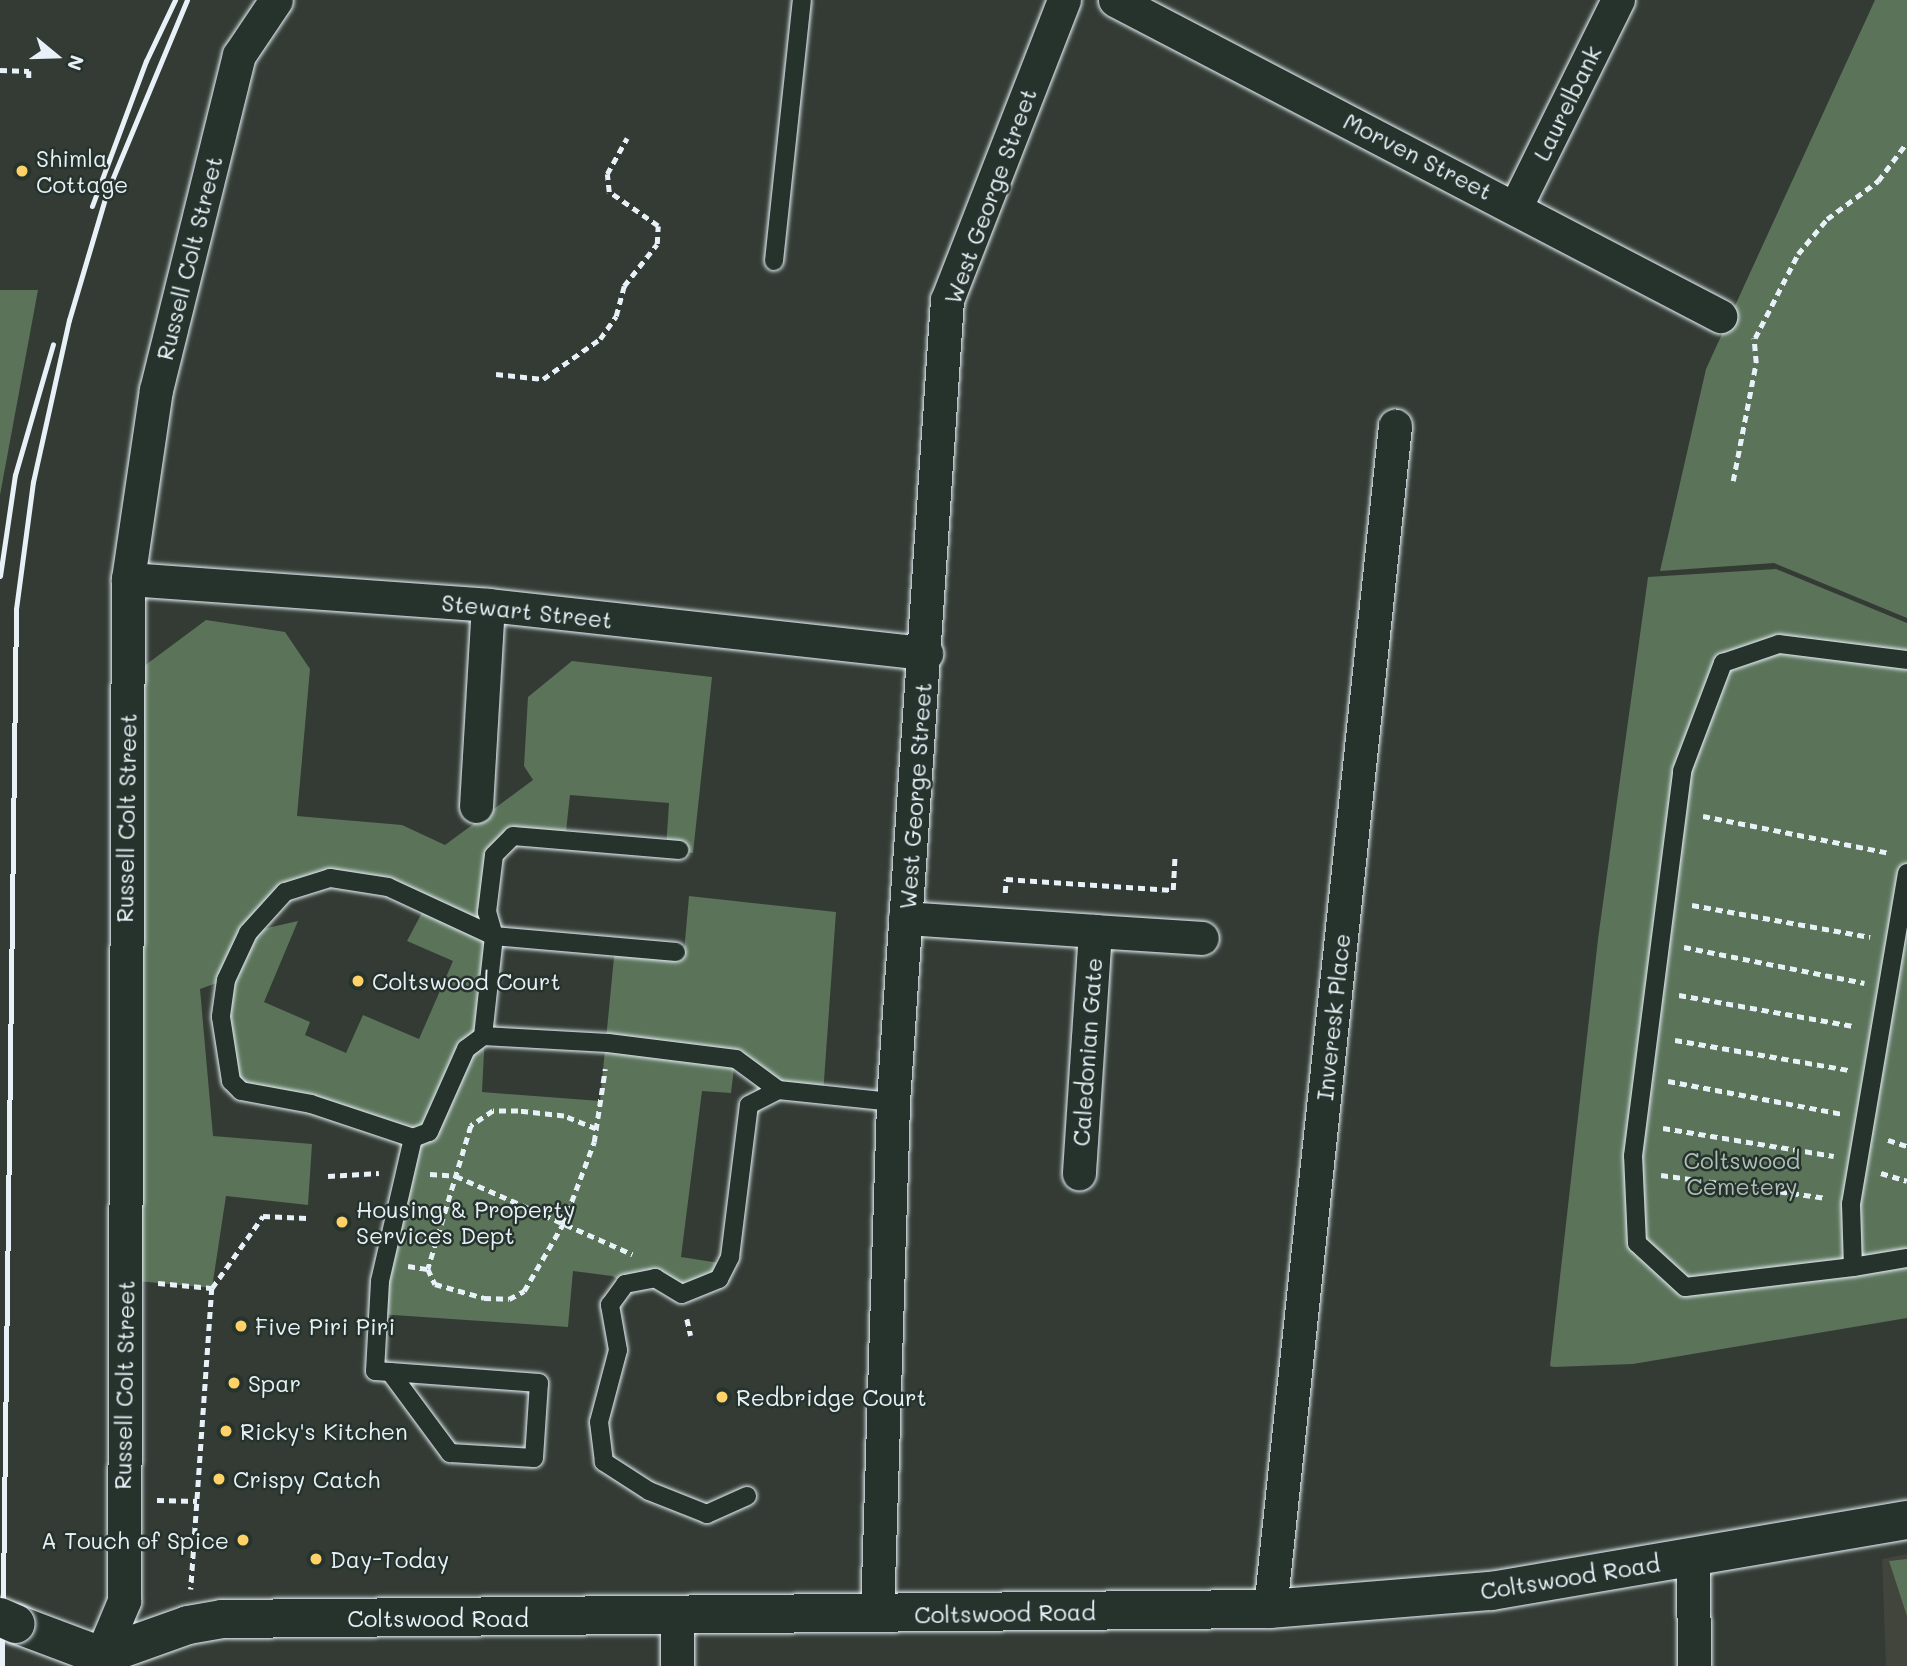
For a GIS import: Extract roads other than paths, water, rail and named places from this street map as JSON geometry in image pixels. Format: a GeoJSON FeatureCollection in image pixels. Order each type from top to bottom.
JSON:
{"type":"FeatureCollection","features":[{"type":"Feature","properties":{"kind":"main road","name":"Coltswood Road"},"geometry":{"type":"LineString","coordinates":[[101,1661],[188,1625],[222,1619],[877,1615],[1270,1609],[1491,1591],[1693,1559],[1907,1520]]}},
{"type":"Feature","properties":{"kind":"main road"},"geometry":{"type":"LineString","coordinates":[[8,1621],[101,1661]]}},
{"type":"Feature","properties":{"kind":"street","name":"Russell Colt Street"},"geometry":{"type":"LineString","coordinates":[[101,1661],[124,1601],[128,579],[156,390],[239,55],[276,0]]}},
{"type":"Feature","properties":{"kind":"street","name":"West George Street"},"geometry":{"type":"LineString","coordinates":[[877,1615],[893,1102],[926,653],[947,300],[1065,0]]}},
{"type":"Feature","properties":{"kind":"street","name":"Morven Street"},"geometry":{"type":"LineString","coordinates":[[1115,0],[1516,206],[1720,316]]}},
{"type":"Feature","properties":{"kind":"street","name":"Laurelbank"},"geometry":{"type":"LineString","coordinates":[[1516,206],[1618,0]]}},
{"type":"Feature","properties":{"kind":"street","name":"Inveresk Place"},"geometry":{"type":"LineString","coordinates":[[1270,1609],[1395,426]]}},
{"type":"Feature","properties":{"kind":"street","name":"Stewart Street"},"geometry":{"type":"LineString","coordinates":[[128,579],[488,605],[926,653]]}},
{"type":"Feature","properties":{"kind":"street"},"geometry":{"type":"LineString","coordinates":[[476,806],[488,605]]}},
{"type":"Feature","properties":{"kind":"street","name":"Caledonian Gate"},"geometry":{"type":"LineString","coordinates":[[905,918],[1202,938]]}},
{"type":"Feature","properties":{"kind":"street","name":"Caledonian Gate"},"geometry":{"type":"LineString","coordinates":[[1079,1173],[1095,931]]}},
{"type":"Feature","properties":{"kind":"street"},"geometry":{"type":"LineString","coordinates":[[1693,1559],[1694,1666]]}},
{"type":"Feature","properties":{"kind":"street"},"geometry":{"type":"LineString","coordinates":[[677,1616],[677,1666]]}},
{"type":"Feature","properties":{"kind":"lane"},"geometry":{"type":"LineString","coordinates":[[774,261],[802,0]]}},
{"type":"Feature","properties":{"kind":"lane"},"geometry":{"type":"LineString","coordinates":[[1907,660],[1779,644],[1723,663],[1682,771],[1637,1124],[1634,1171],[1636,1243],[1685,1287],[1907,1258]]}},
{"type":"Feature","properties":{"kind":"lane"},"geometry":{"type":"LineString","coordinates":[[484,1036],[494,936],[487,912],[494,855],[513,836],[678,850]]}},
{"type":"Feature","properties":{"kind":"lane"},"geometry":{"type":"LineString","coordinates":[[1853,1267],[1851,1203],[1907,873]]}},
{"type":"Feature","properties":{"kind":"lane"},"geometry":{"type":"LineString","coordinates":[[676,952],[494,936],[388,887],[330,878],[285,892],[248,933],[226,980],[221,1017],[231,1081],[236,1086],[413,1138],[429,1132],[466,1049],[484,1036],[608,1043],[736,1059],[778,1090],[893,1102]]}},
{"type":"Feature","properties":{"kind":"lane"},"geometry":{"type":"LineString","coordinates":[[747,1496],[707,1514],[649,1490],[604,1462],[599,1422],[618,1350],[610,1305],[625,1284],[654,1278],[682,1294],[719,1279],[730,1257],[749,1105],[778,1090]]}},
{"type":"Feature","properties":{"kind":"lane"},"geometry":{"type":"LineString","coordinates":[[390,1372],[450,1453],[534,1458],[539,1383],[390,1372],[375,1371],[380,1281],[413,1138]]}},
{"type":"Feature","properties":{"kind":"railway"},"geometry":{"type":"LineString","coordinates":[[92,206],[146,61],[175,0]]}},
{"type":"Feature","properties":{"kind":"railway"},"geometry":{"type":"LineString","coordinates":[[2,1666],[16,609],[33,482],[69,320],[107,192],[187,0]]}},
{"type":"Feature","properties":{"kind":"railway"},"geometry":{"type":"LineString","coordinates":[[0,576],[15,475],[53,344]]}},
{"type":"Feature","properties":{"kind":"place","name":"Shimla Cottage"},"geometry":{"type":"Point","coordinates":[22,171]}},
{"type":"Feature","properties":{"kind":"place","name":"Coltswood Court"},"geometry":{"type":"Point","coordinates":[358,981]}},
{"type":"Feature","properties":{"kind":"place","name":"Housing & Property Services Dept"},"geometry":{"type":"Point","coordinates":[342,1222]}},
{"type":"Feature","properties":{"kind":"place","name":"Five Piri Piri"},"geometry":{"type":"Point","coordinates":[241,1326]}},
{"type":"Feature","properties":{"kind":"place","name":"Spar"},"geometry":{"type":"Point","coordinates":[234,1383]}},
{"type":"Feature","properties":{"kind":"place","name":"Redbridge Court"},"geometry":{"type":"Point","coordinates":[722,1397]}},
{"type":"Feature","properties":{"kind":"place","name":"Ricky's Kitchen"},"geometry":{"type":"Point","coordinates":[226,1431]}},
{"type":"Feature","properties":{"kind":"place","name":"Crispy Catch"},"geometry":{"type":"Point","coordinates":[219,1479]}},
{"type":"Feature","properties":{"kind":"place","name":"A Touch of Spice"},"geometry":{"type":"Point","coordinates":[243,1540]}},
{"type":"Feature","properties":{"kind":"place","name":"Day-Today"},"geometry":{"type":"Point","coordinates":[316,1559]}},
{"type":"Feature","properties":{"kind":"park label","name":"Coltswood Cemetery"},"geometry":{"type":"Point","coordinates":[1742,1173]}}]}
